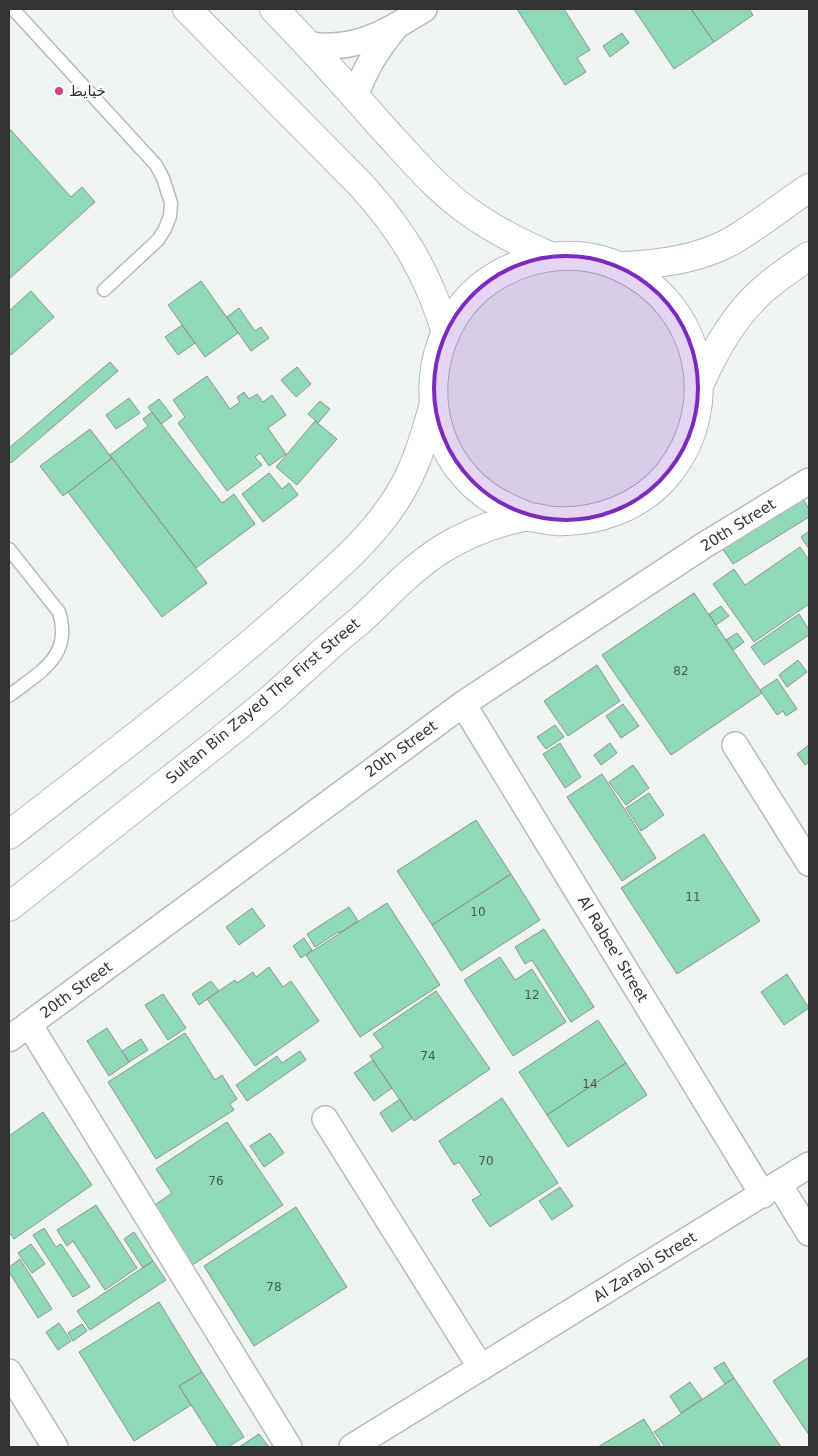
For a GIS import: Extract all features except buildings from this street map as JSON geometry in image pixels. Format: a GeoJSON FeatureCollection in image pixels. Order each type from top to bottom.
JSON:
{"type":"FeatureCollection","features":[{"type":"Feature","properties":{"kind":"main road"},"geometry":{"type":"LineString","coordinates":[[187,9],[362,186],[380,207],[408,245],[426,278],[446,332]]}},
{"type":"Feature","properties":{"kind":"main road"},"geometry":{"type":"LineString","coordinates":[[274,9],[423,172],[445,193],[494,229],[550,256]]}},
{"type":"Feature","properties":{"kind":"main road"},"geometry":{"type":"LineString","coordinates":[[618,266],[676,261],[730,242],[809,188]]}},
{"type":"Feature","properties":{"kind":"main road"},"geometry":{"type":"LineString","coordinates":[[550,256],[596,258],[618,266],[645,280],[667,300],[684,326],[695,354],[700,383],[698,409],[692,433],[681,456],[666,477],[647,494],[626,508],[602,517],[577,521],[552,521],[527,516],[503,507],[482,492],[464,475],[449,454],[439,430],[433,406],[433,380],[437,355],[446,332],[459,309],[478,289],[499,273],[524,262],[550,256]]}},
{"type":"Feature","properties":{"kind":"main road"},"geometry":{"type":"LineString","coordinates":[[700,383],[726,332],[744,309],[764,289],[809,256]]}},
{"type":"Feature","properties":{"kind":"main road"},"geometry":{"type":"LineString","coordinates":[[9,835],[249,645],[354,550],[377,526],[397,499],[413,469],[425,438],[433,406]]}},
{"type":"Feature","properties":{"kind":"main road","name":"Sultan Bin Zayed The First Street"},"geometry":{"type":"LineString","coordinates":[[9,907],[248,718],[420,565],[460,539],[481,530],[527,516]]}},
{"type":"Feature","properties":{"kind":"street"},"geometry":{"type":"LineString","coordinates":[[308,45],[331,46],[353,44],[375,37],[396,27],[419,10]]}},
{"type":"Feature","properties":{"kind":"street"},"geometry":{"type":"LineString","coordinates":[[355,96],[371,59],[396,27]]}},
{"type":"Feature","properties":{"kind":"street","name":"20th Street"},"geometry":{"type":"LineString","coordinates":[[9,1039],[463,704],[703,546],[809,481]]}},
{"type":"Feature","properties":{"kind":"street","name":"Al Rabee' Street"},"geometry":{"type":"LineString","coordinates":[[463,704],[771,1190],[809,1233]]}},
{"type":"Feature","properties":{"kind":"street"},"geometry":{"type":"LineString","coordinates":[[735,745],[809,863]]}},
{"type":"Feature","properties":{"kind":"street"},"geometry":{"type":"LineString","coordinates":[[29,1024],[289,1447]]}},
{"type":"Feature","properties":{"kind":"street"},"geometry":{"type":"LineString","coordinates":[[325,1120],[481,1368]]}},
{"type":"Feature","properties":{"kind":"street","name":"Al Zarabi Street"},"geometry":{"type":"LineString","coordinates":[[352,1447],[809,1165]]}},
{"type":"Feature","properties":{"kind":"street"},"geometry":{"type":"LineString","coordinates":[[9,1372],[55,1447]]}},
{"type":"Feature","properties":{"kind":"lane"},"geometry":{"type":"LineString","coordinates":[[13,9],[156,165],[168,190],[171,203],[170,216],[158,240],[104,290]]}},
{"type":"Feature","properties":{"kind":"lane"},"geometry":{"type":"LineString","coordinates":[[9,549],[59,612],[63,624],[60,648],[54,659],[9,696]]}},
{"type":"Feature","properties":{"kind":"highlighted area"},"geometry":{"type":"Polygon","coordinates":[[[573,255],[618,266],[645,281],[667,300],[684,326],[695,353],[700,383],[698,409],[681,456],[647,494],[602,517],[552,521],[503,507],[464,475],[439,431],[433,380],[446,332],[478,289],[524,262],[573,255]]]}},
{"type":"Feature","properties":{"kind":"place","name":"خيايط"},"geometry":{"type":"Point","coordinates":[59,91]}}]}
